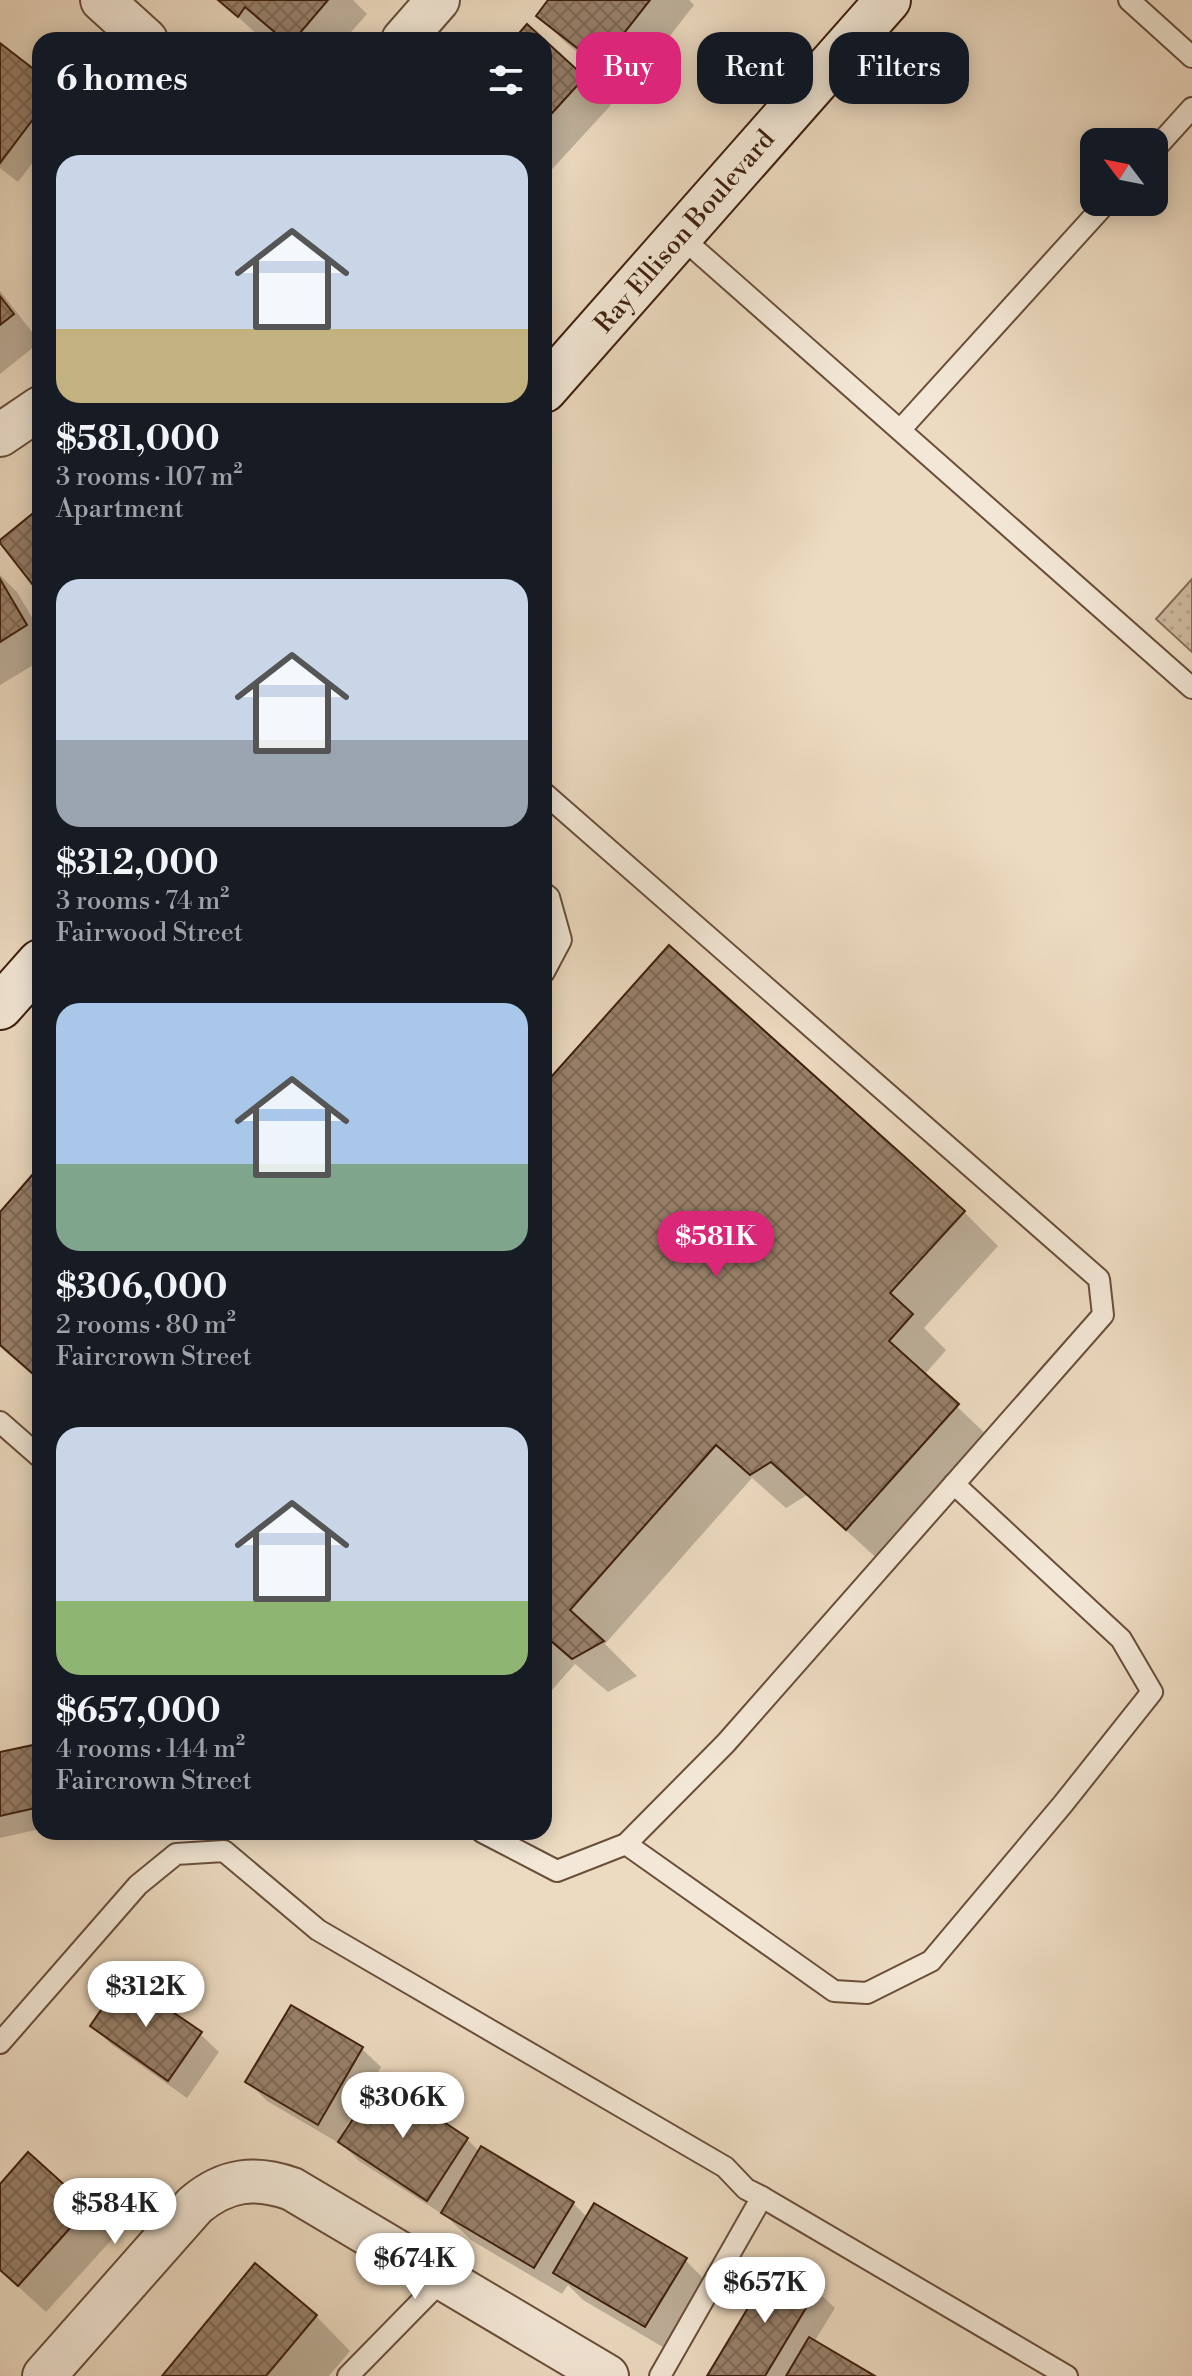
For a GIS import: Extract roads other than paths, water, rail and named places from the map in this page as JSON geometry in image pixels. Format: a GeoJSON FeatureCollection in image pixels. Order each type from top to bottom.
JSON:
{"type":"FeatureCollection","features":[{"type":"Feature","properties":{"kind":"main road","name":"Ray Ellison Boulevard"},"geometry":{"type":"LineString","coordinates":[[552,381],[888,0]]}},
{"type":"Feature","properties":{"kind":"main road"},"geometry":{"type":"LineString","coordinates":[[0,1007],[32,972]]}},
{"type":"Feature","properties":{"kind":"street"},"geometry":{"type":"LineString","coordinates":[[102,0],[137,32]]}},
{"type":"Feature","properties":{"kind":"street"},"geometry":{"type":"LineString","coordinates":[[410,32],[438,0]]}},
{"type":"Feature","properties":{"kind":"street"},"geometry":{"type":"LineString","coordinates":[[0,435],[32,413]]}},
{"type":"Feature","properties":{"kind":"street"},"geometry":{"type":"LineString","coordinates":[[44,2376],[195,2205],[235,2182],[272,2182],[292,2189],[607,2376]]}},
{"type":"Feature","properties":{"kind":"lane"},"geometry":{"type":"LineString","coordinates":[[1129,0],[1192,57]]}},
{"type":"Feature","properties":{"kind":"lane"},"geometry":{"type":"LineString","coordinates":[[1168,135],[1192,108]]}},
{"type":"Feature","properties":{"kind":"lane"},"geometry":{"type":"LineString","coordinates":[[901,429],[1094,216]]}},
{"type":"Feature","properties":{"kind":"lane"},"geometry":{"type":"LineString","coordinates":[[680,236],[1192,688]]}},
{"type":"Feature","properties":{"kind":"lane"},"geometry":{"type":"LineString","coordinates":[[497,1840],[557,1871],[626,1844],[726,1743],[1103,1315],[1099,1279],[552,800]]}},
{"type":"Feature","properties":{"kind":"lane"},"geometry":{"type":"LineString","coordinates":[[552,908],[561,940],[552,957]]}},
{"type":"Feature","properties":{"kind":"lane"},"geometry":{"type":"LineString","coordinates":[[0,1422],[32,1450]]}},
{"type":"Feature","properties":{"kind":"lane"},"geometry":{"type":"LineString","coordinates":[[626,1844],[834,1991],[867,1993],[931,1961],[1152,1692],[1121,1639],[954,1484]]}},
{"type":"Feature","properties":{"kind":"lane"},"geometry":{"type":"LineString","coordinates":[[0,2043],[138,1885],[176,1854],[224,1851],[318,1930],[725,2167],[746,2189],[1067,2376]]}},
{"type":"Feature","properties":{"kind":"lane"},"geometry":{"type":"LineString","coordinates":[[660,2376],[762,2197]]}},
{"type":"Feature","properties":{"kind":"lane"},"geometry":{"type":"LineString","coordinates":[[348,2376],[443,2279]]}}]}
